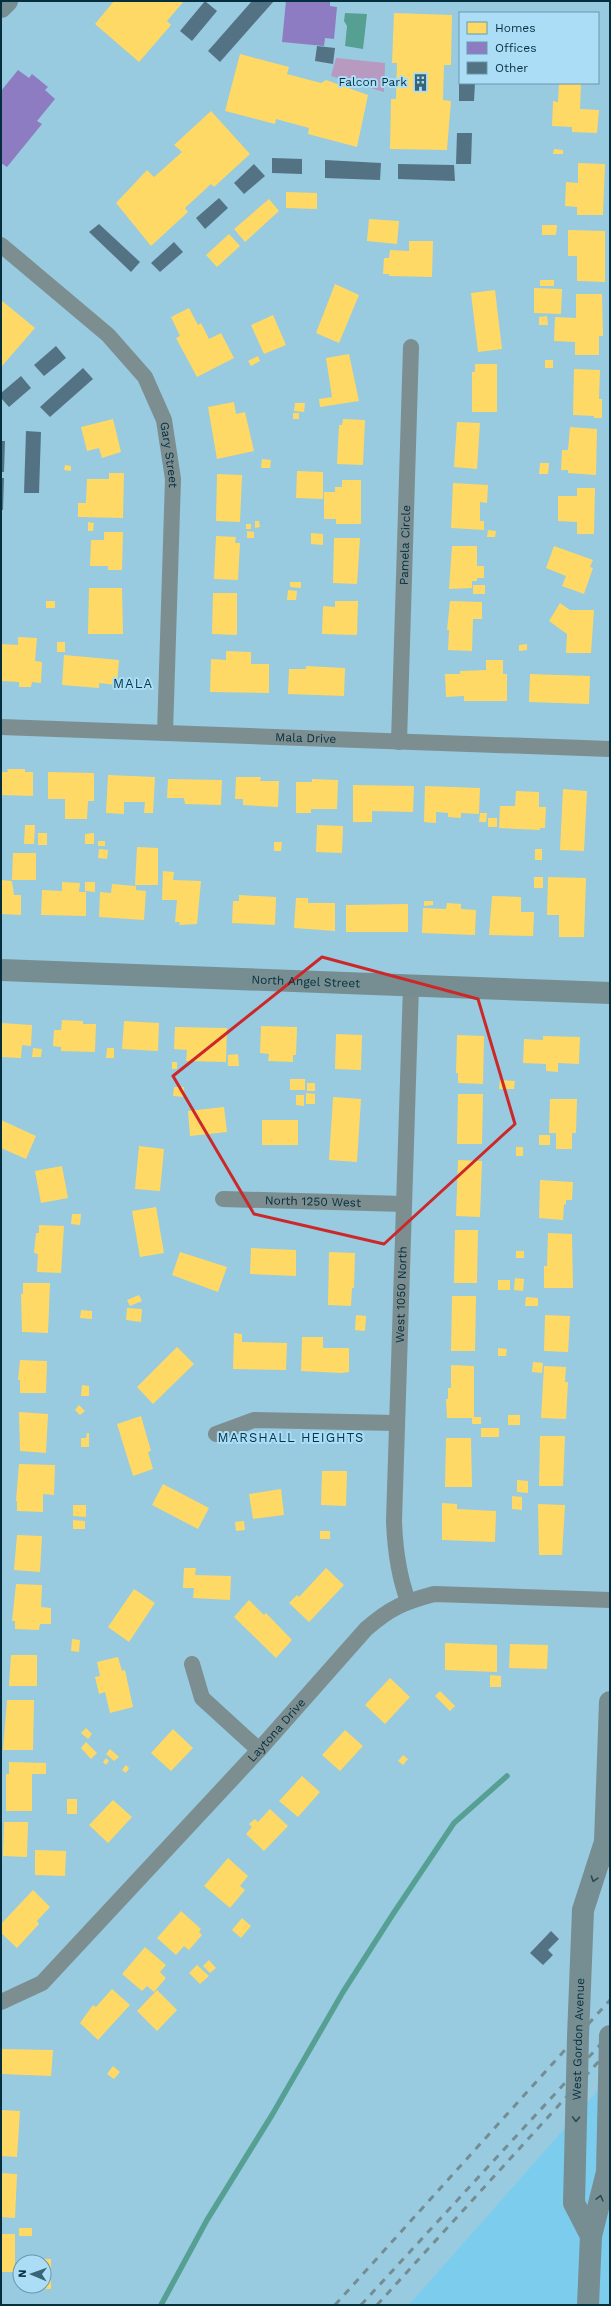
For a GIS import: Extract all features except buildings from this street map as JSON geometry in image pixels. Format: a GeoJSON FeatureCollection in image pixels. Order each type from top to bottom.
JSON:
{"type":"FeatureCollection","features":[{"type":"Feature","properties":{"kind":"main road"},"geometry":{"type":"LineString","coordinates":[[1,7],[7,1]]}},
{"type":"Feature","properties":{"kind":"main road","name":"North Angel Street"},"geometry":{"type":"LineString","coordinates":[[1,970],[610,993]]}},
{"type":"Feature","properties":{"kind":"main road","name":"West Gordon Avenue"},"geometry":{"type":"LineString","coordinates":[[610,1702],[606,1842],[610,1870]]}},
{"type":"Feature","properties":{"kind":"main road","name":"West Gordon Avenue"},"geometry":{"type":"LineString","coordinates":[[591,2236],[574,2203],[578,2037],[584,1910],[606,1842]]}},
{"type":"Feature","properties":{"kind":"main road","name":"West Gordon Avenue"},"geometry":{"type":"LineString","coordinates":[[588,2305],[591,2236],[607,2172],[610,2036]]}},
{"type":"Feature","properties":{"kind":"street","name":"Gary Street"},"geometry":{"type":"LineString","coordinates":[[1,245],[108,335],[145,377],[164,420],[173,479],[165,733]]}},
{"type":"Feature","properties":{"kind":"street","name":"Pamela Circle"},"geometry":{"type":"LineString","coordinates":[[399,742],[411,347]]}},
{"type":"Feature","properties":{"kind":"street","name":"Mala Drive"},"geometry":{"type":"LineString","coordinates":[[1,727],[610,749]]}},
{"type":"Feature","properties":{"kind":"street","name":"West 1050 North"},"geometry":{"type":"LineString","coordinates":[[408,1601],[400,1580],[394,1548],[396,1423],[411,986]]}},
{"type":"Feature","properties":{"kind":"street","name":"North 1250 West"},"geometry":{"type":"LineString","coordinates":[[223,1199],[404,1204]]}},
{"type":"Feature","properties":{"kind":"street"},"geometry":{"type":"LineString","coordinates":[[216,1434],[254,1420],[396,1423]]}},
{"type":"Feature","properties":{"kind":"street","name":"Laytona Drive"},"geometry":{"type":"LineString","coordinates":[[1,2002],[42,1983],[259,1750],[366,1629],[385,1612],[408,1601],[434,1594],[610,1600]]}},
{"type":"Feature","properties":{"kind":"street"},"geometry":{"type":"LineString","coordinates":[[192,1664],[202,1698],[259,1750]]}},
{"type":"Feature","properties":{"kind":"highlighted area"},"geometry":{"type":"Polygon","coordinates":[[[322,957],[478,999],[515,1124],[384,1244],[254,1214],[173,1076],[322,957]]]}},
{"type":"Feature","properties":{"kind":"shaded area"},"geometry":{"type":"Polygon","coordinates":[[[345,13],[367,14],[363,49],[345,46],[347,26],[344,21],[345,13]]]}},
{"type":"Feature","properties":{"kind":"shaded area"},"geometry":{"type":"Polygon","coordinates":[[[336,58],[385,63],[384,92],[331,76],[336,58]]]}},
{"type":"Feature","properties":{"kind":"shaded area"},"geometry":{"type":"Polygon","coordinates":[[[610,2077],[610,2305],[409,2305],[610,2077]]]}},
{"type":"Feature","properties":{"kind":"waterway"},"geometry":{"type":"LineString","coordinates":[[161,2305],[207,2220],[272,2115],[343,1992],[393,1914],[454,1823],[507,1776]]}},
{"type":"Feature","properties":{"kind":"railway"},"geometry":{"type":"LineString","coordinates":[[335,2305],[610,2000]]}},
{"type":"Feature","properties":{"kind":"railway"},"geometry":{"type":"LineString","coordinates":[[361,2305],[610,2034]]}},
{"type":"Feature","properties":{"kind":"railway"},"geometry":{"type":"LineString","coordinates":[[377,2305],[610,2049]]}},
{"type":"Feature","properties":{"kind":"place","name":"Falcon Park"},"geometry":{"type":"Point","coordinates":[420,82]}},
{"type":"Feature","properties":{"kind":"district","name":"MALA"},"geometry":{"type":"Point","coordinates":[133,683]}},
{"type":"Feature","properties":{"kind":"district","name":"MARSHALL HEIGHTS"},"geometry":{"type":"Point","coordinates":[291,1437]}}]}
